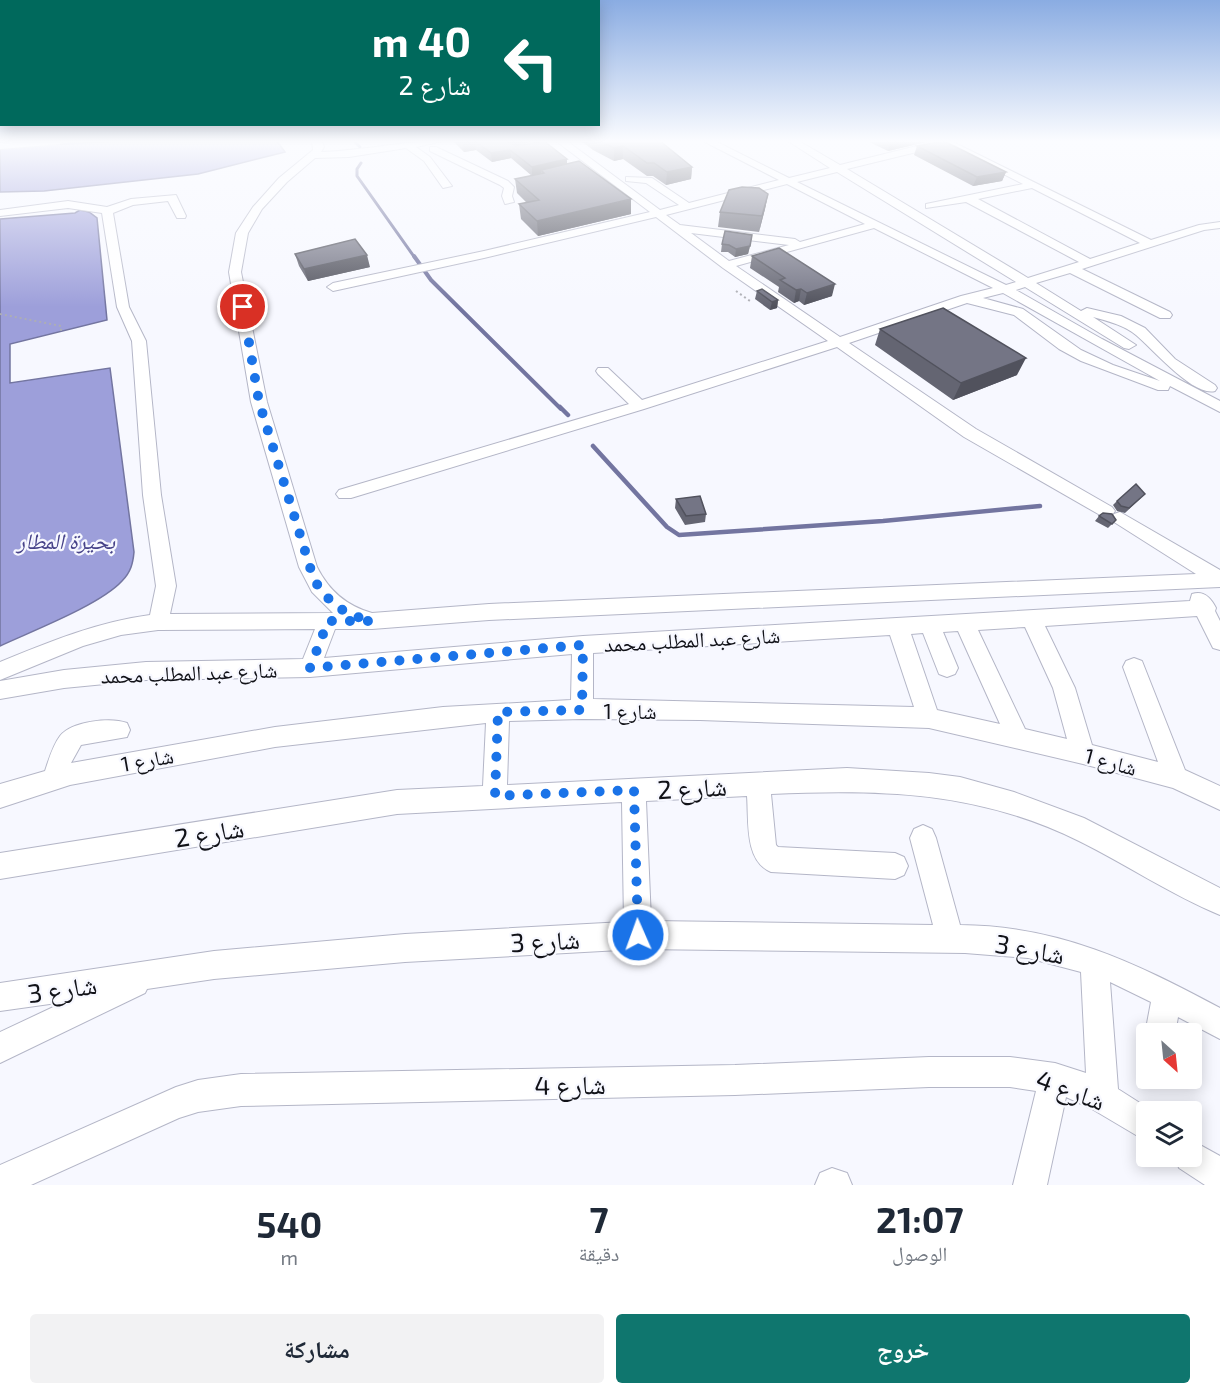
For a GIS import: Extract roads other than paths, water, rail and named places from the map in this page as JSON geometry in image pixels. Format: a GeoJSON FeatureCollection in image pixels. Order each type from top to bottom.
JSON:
{"type":"FeatureCollection","features":[{"type":"Feature","properties":{"kind":"street"},"geometry":{"type":"LineString","coordinates":[[268,196],[258,207],[242,233],[235,272],[259,402],[308,567],[314,580],[328,600],[355,617],[372,621]]}},
{"type":"Feature","properties":{"kind":"street"},"geometry":{"type":"LineString","coordinates":[[507,196],[509,202]]}},
{"type":"Feature","properties":{"kind":"street"},"geometry":{"type":"LineString","coordinates":[[635,196],[727,265],[970,432],[1220,579]]}},
{"type":"Feature","properties":{"kind":"street"},"geometry":{"type":"LineString","coordinates":[[655,196],[674,210]]}},
{"type":"Feature","properties":{"kind":"street"},"geometry":{"type":"LineString","coordinates":[[672,196],[687,206]]}},
{"type":"Feature","properties":{"kind":"street"},"geometry":{"type":"LineString","coordinates":[[333,287],[434,267],[728,196]]}},
{"type":"Feature","properties":{"kind":"street"},"geometry":{"type":"LineString","coordinates":[[817,196],[1006,290],[1110,348],[1218,401]]}},
{"type":"Feature","properties":{"kind":"street"},"geometry":{"type":"LineString","coordinates":[[884,196],[1218,401]]}},
{"type":"Feature","properties":{"kind":"street"},"geometry":{"type":"LineString","coordinates":[[930,206],[976,196]]}},
{"type":"Feature","properties":{"kind":"street"},"geometry":{"type":"LineString","coordinates":[[1056,196],[1151,244]]}},
{"type":"Feature","properties":{"kind":"street"},"geometry":{"type":"LineString","coordinates":[[0,213],[74,204],[94,206],[108,211],[131,202],[172,197],[182,216]]}},
{"type":"Feature","properties":{"kind":"street"},"geometry":{"type":"LineString","coordinates":[[967,198],[1088,262]]}},
{"type":"Feature","properties":{"kind":"street"},"geometry":{"type":"LineString","coordinates":[[108,211],[123,307],[139,341],[152,495],[166,586],[159,622]]}},
{"type":"Feature","properties":{"kind":"street"},"geometry":{"type":"LineString","coordinates":[[727,265],[874,225]]}},
{"type":"Feature","properties":{"kind":"street"},"geometry":{"type":"LineString","coordinates":[[345,494],[639,406],[965,299],[1006,290],[1203,227],[1220,225]]}},
{"type":"Feature","properties":{"kind":"street"},"geometry":{"type":"LineString","coordinates":[[678,228],[810,244]]}},
{"type":"Feature","properties":{"kind":"street"},"geometry":{"type":"LineString","coordinates":[[957,267],[981,268],[986,264],[986,258]]}},
{"type":"Feature","properties":{"kind":"street"},"geometry":{"type":"LineString","coordinates":[[1070,268],[1165,315]]}},
{"type":"Feature","properties":{"kind":"street"},"geometry":{"type":"LineString","coordinates":[[965,299],[1018,312],[1033,320],[1059,343],[1089,360],[1218,401]]}},
{"type":"Feature","properties":{"kind":"street"},"geometry":{"type":"LineString","coordinates":[[1067,307],[1134,327],[1145,335],[1170,362],[1218,401]]}},
{"type":"Feature","properties":{"kind":"street"},"geometry":{"type":"LineString","coordinates":[[1110,348],[1126,343]]}},
{"type":"Feature","properties":{"kind":"street"},"geometry":{"type":"LineString","coordinates":[[603,371],[639,406]]}},
{"type":"Feature","properties":{"kind":"street"},"geometry":{"type":"LineString","coordinates":[[0,671],[79,639],[122,627],[159,622],[372,621],[489,612],[798,600],[1220,579]]}},
{"type":"Feature","properties":{"kind":"street"},"geometry":{"type":"LineString","coordinates":[[1188,581],[1206,608],[1220,642]]}},
{"type":"Feature","properties":{"kind":"street","name":"شارع عبد المطلب محمد"},"geometry":{"type":"LineString","coordinates":[[0,690],[64,679],[146,671],[310,668],[583,645],[1206,608]]}},
{"type":"Feature","properties":{"kind":"street"},"geometry":{"type":"LineString","coordinates":[[1032,619],[1064,688],[1083,753]]}},
{"type":"Feature","properties":{"kind":"street"},"geometry":{"type":"LineString","coordinates":[[310,668],[328,621]]}},
{"type":"Feature","properties":{"kind":"street"},"geometry":{"type":"LineString","coordinates":[[965,622],[1017,737]]}},
{"type":"Feature","properties":{"kind":"street"},"geometry":{"type":"LineString","coordinates":[[930,625],[948,668]]}},
{"type":"Feature","properties":{"kind":"street"},"geometry":{"type":"LineString","coordinates":[[898,627],[929,718]]}},
{"type":"Feature","properties":{"kind":"street"},"geometry":{"type":"LineString","coordinates":[[582,710],[583,645]]}},
{"type":"Feature","properties":{"kind":"street"},"geometry":{"type":"LineString","coordinates":[[1134,667],[1176,778]]}},
{"type":"Feature","properties":{"kind":"street","name":"شارع 1"},"geometry":{"type":"LineString","coordinates":[[0,796],[54,779],[113,765],[265,739],[498,712],[700,710],[929,718],[1083,753],[1176,778],[1220,798]]}},
{"type":"Feature","properties":{"kind":"street"},"geometry":{"type":"LineString","coordinates":[[495,796],[498,712]]}},
{"type":"Feature","properties":{"kind":"street"},"geometry":{"type":"LineString","coordinates":[[54,779],[63,748],[70,740],[80,734],[118,730]]}},
{"type":"Feature","properties":{"kind":"street","name":"شارع 2"},"geometry":{"type":"LineString","coordinates":[[0,866],[362,807],[495,796],[847,778],[929,784],[960,789],[1014,804],[1084,830],[1220,902]]}},
{"type":"Feature","properties":{"kind":"street"},"geometry":{"type":"LineString","coordinates":[[758,783],[764,849],[771,859],[895,866]]}},
{"type":"Feature","properties":{"kind":"street"},"geometry":{"type":"LineString","coordinates":[[634,790],[638,935]]}},
{"type":"Feature","properties":{"kind":"street"},"geometry":{"type":"LineString","coordinates":[[923,838],[950,939]]}},
{"type":"Feature","properties":{"kind":"street","name":"شارع 3"},"geometry":{"type":"LineString","coordinates":[[0,997],[214,965],[405,948],[638,935],[950,939],[1028,944],[1095,962],[1167,994],[1220,1024]]}},
{"type":"Feature","properties":{"kind":"street"},"geometry":{"type":"LineString","coordinates":[[1095,962],[1096,1015],[1103,1098]]}},
{"type":"Feature","properties":{"kind":"street"},"geometry":{"type":"LineString","coordinates":[[0,1048],[153,975]]}},
{"type":"Feature","properties":{"kind":"street"},"geometry":{"type":"LineString","coordinates":[[1162,1023],[1167,994]]}},
{"type":"Feature","properties":{"kind":"street","name":"شارع 4"},"geometry":{"type":"LineString","coordinates":[[0,1182],[176,1103],[220,1092],[735,1080],[929,1072],[1010,1072],[1055,1078],[1103,1098],[1136,1119]]}},
{"type":"Feature","properties":{"kind":"street"},"geometry":{"type":"LineString","coordinates":[[1030,1185],[1055,1078]]}},
{"type":"Feature","properties":{"kind":"street"},"geometry":{"type":"LineString","coordinates":[[1202,1164],[1220,1176]]}},
{"type":"Feature","properties":{"kind":"water","name":"بحيرة المطار"},"geometry":{"type":"Polygon","coordinates":[[[80,210],[89,212],[97,218],[107,320],[10,344],[10,383],[110,368],[134,552],[133,560],[125,578],[112,590],[65,617],[0,646],[0,219],[75,213],[80,210]]]}},
{"type":"Feature","properties":{"kind":"waterway"},"geometry":{"type":"LineString","coordinates":[[371,196],[415,258]]}},
{"type":"Feature","properties":{"kind":"waterway"},"geometry":{"type":"LineString","coordinates":[[414,256],[431,280],[561,409]]}},
{"type":"Feature","properties":{"kind":"waterway"},"geometry":{"type":"LineString","coordinates":[[560,407],[568,415]]}},
{"type":"Feature","properties":{"kind":"waterway"},"geometry":{"type":"LineString","coordinates":[[593,446],[667,527],[679,535],[883,521],[1040,506]]}}]}
